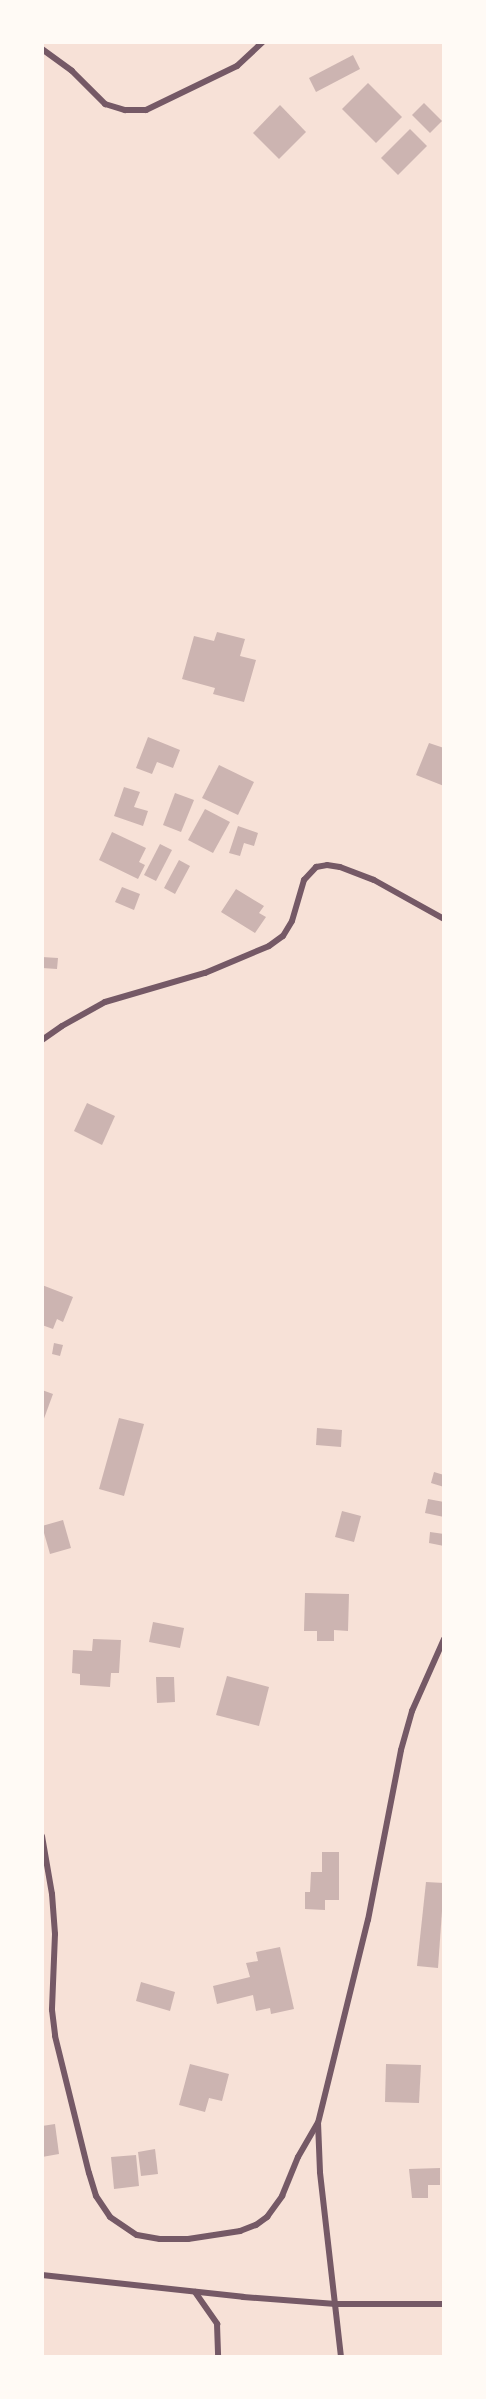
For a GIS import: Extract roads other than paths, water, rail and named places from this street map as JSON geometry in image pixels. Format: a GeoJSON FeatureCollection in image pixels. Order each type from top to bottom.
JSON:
{"type":"FeatureCollection","features":[{"type":"Feature","properties":{"kind":"street"},"geometry":{"type":"LineString","coordinates":[[42,49],[72,71],[105,104],[125,110],[146,110],[237,66],[263,42]]}},
{"type":"Feature","properties":{"kind":"street"},"geometry":{"type":"LineString","coordinates":[[42,1040],[105,1002],[205,973],[269,946],[283,936],[292,921],[304,880],[316,867],[327,865],[340,867],[374,880],[444,919]]}},
{"type":"Feature","properties":{"kind":"street"},"geometry":{"type":"LineString","coordinates":[[42,1836],[56,1934],[52,2010],[56,2036],[96,2196],[110,2217],[138,2235],[160,2240],[188,2239],[256,2225],[267,2217],[282,2196],[298,2157],[318,2122],[368,1920],[401,1750],[412,1711],[444,1639]]}},
{"type":"Feature","properties":{"kind":"street"},"geometry":{"type":"LineString","coordinates":[[318,2122],[320,2172],[341,2357]]}},
{"type":"Feature","properties":{"kind":"street"},"geometry":{"type":"LineString","coordinates":[[42,2275],[195,2292],[336,2304],[444,2304]]}},
{"type":"Feature","properties":{"kind":"street"},"geometry":{"type":"LineString","coordinates":[[195,2292],[216,2324],[218,2357]]}}]}
